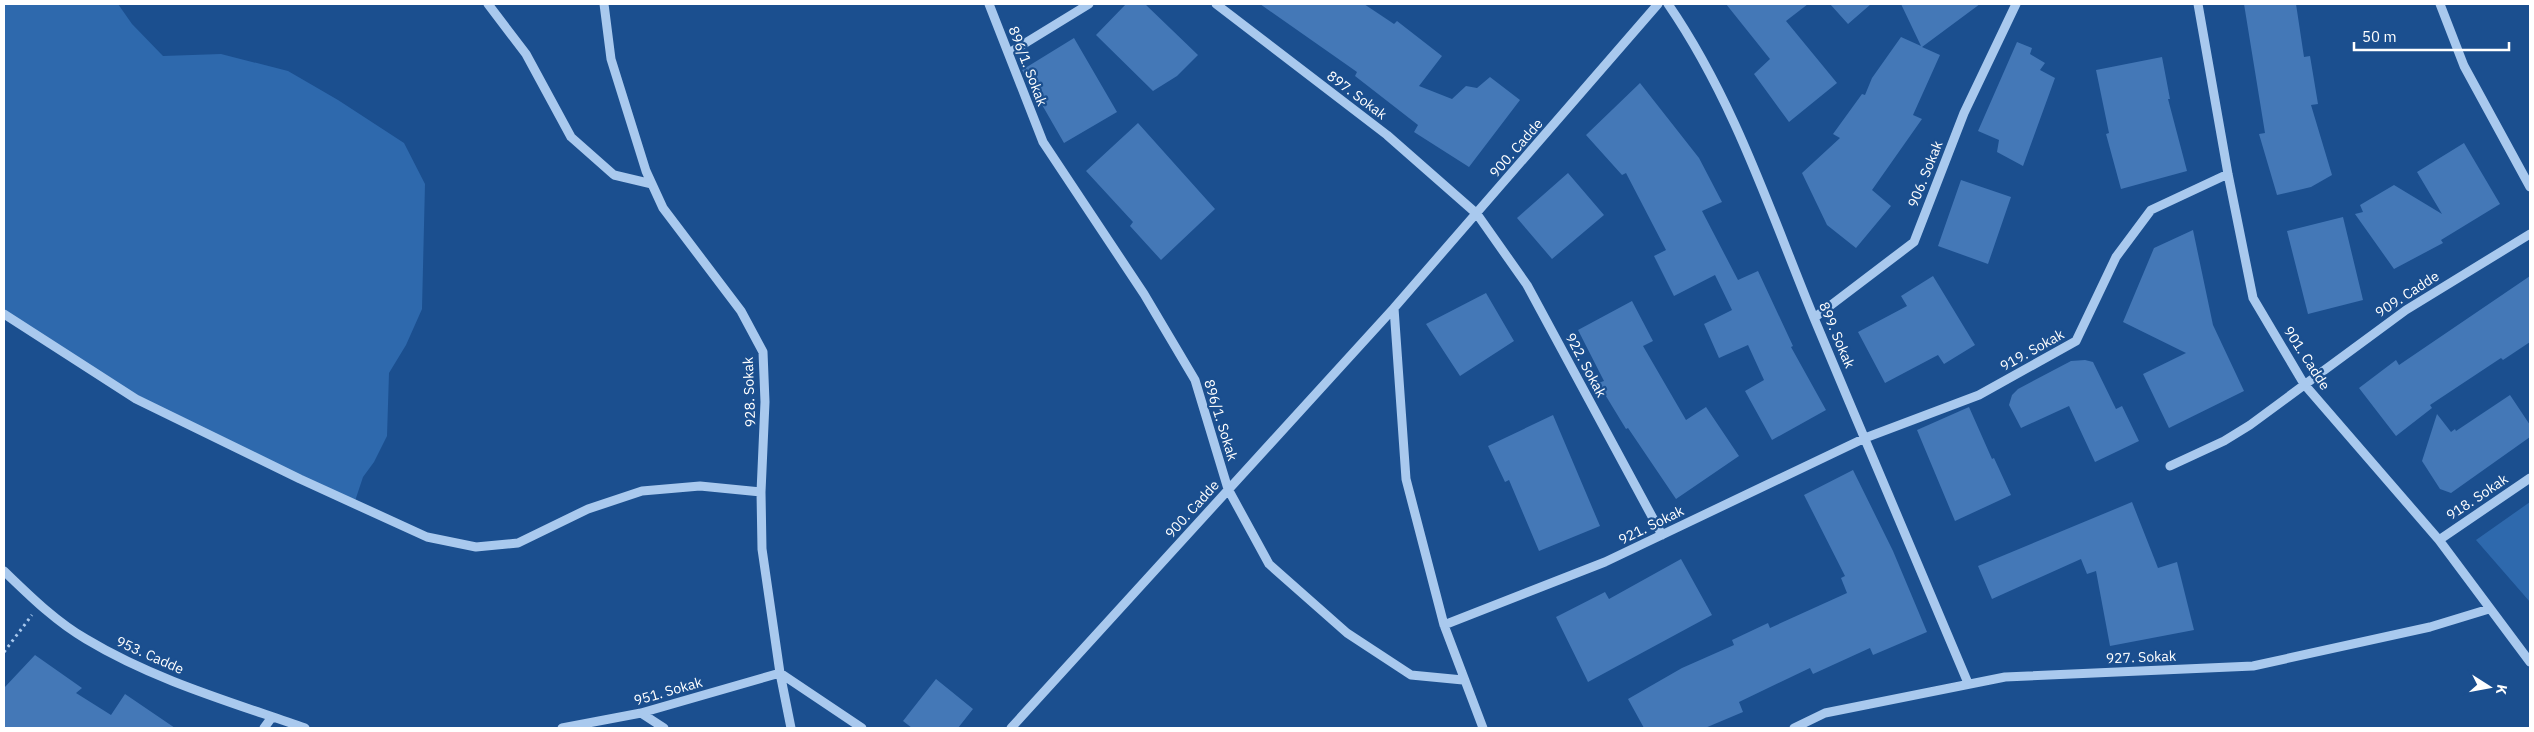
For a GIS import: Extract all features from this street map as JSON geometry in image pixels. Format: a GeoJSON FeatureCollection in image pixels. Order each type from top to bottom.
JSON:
{"type":"FeatureCollection","features":[{"type":"Feature","properties":{"kind":"street"},"geometry":{"type":"LineString","coordinates":[[488,4],[526,54],[571,137],[614,175],[652,184]]}},
{"type":"Feature","properties":{"kind":"street","name":"928. Sokak"},"geometry":{"type":"LineString","coordinates":[[604,4],[611,59],[652,184],[663,208],[741,310],[763,352],[765,402],[761,492],[762,549],[780,673],[791,728]]}},
{"type":"Feature","properties":{"kind":"street","name":"896/1. Sokak"},"geometry":{"type":"LineString","coordinates":[[989,4],[1043,142],[1144,294],[1196,380],[1228,489],[1269,564],[1347,633],[1411,675],[1463,680]]}},
{"type":"Feature","properties":{"kind":"street"},"geometry":{"type":"LineString","coordinates":[[1009,53],[1090,4]]}},
{"type":"Feature","properties":{"kind":"street","name":"897. Sokak"},"geometry":{"type":"LineString","coordinates":[[1216,4],[1387,135],[1477,214]]}},
{"type":"Feature","properties":{"kind":"street","name":"900. Cadde"},"geometry":{"type":"LineString","coordinates":[[1011,728],[1394,308],[1658,4]]}},
{"type":"Feature","properties":{"kind":"street","name":"899. Sokak"},"geometry":{"type":"LineString","coordinates":[[1668,4],[1693,40],[1743,141],[1814,318],[1968,683]]}},
{"type":"Feature","properties":{"kind":"street","name":"906. Sokak"},"geometry":{"type":"LineString","coordinates":[[1814,318],[1914,242],[1964,114],[2014,4]]}},
{"type":"Feature","properties":{"kind":"street","name":"901. Cadde"},"geometry":{"type":"LineString","coordinates":[[2198,4],[2228,174],[2253,298],[2304,384],[2439,540],[2530,662]]}},
{"type":"Feature","properties":{"kind":"street"},"geometry":{"type":"LineString","coordinates":[[2440,4],[2464,66],[2530,187]]}},
{"type":"Feature","properties":{"kind":"street","name":"919. Sokak"},"geometry":{"type":"LineString","coordinates":[[1865,438],[1979,395],[2076,341],[2116,257],[2151,210],[2228,174]]}},
{"type":"Feature","properties":{"kind":"street","name":"922. Sokak"},"geometry":{"type":"LineString","coordinates":[[1477,214],[1527,285],[1662,535]]}},
{"type":"Feature","properties":{"kind":"street","name":"909. Cadde"},"geometry":{"type":"LineString","coordinates":[[2170,466],[2218,444],[2250,426],[2406,310],[2530,234]]}},
{"type":"Feature","properties":{"kind":"street"},"geometry":{"type":"LineString","coordinates":[[1394,308],[1406,479],[1444,625],[1463,680],[1483,728]]}},
{"type":"Feature","properties":{"kind":"street"},"geometry":{"type":"LineString","coordinates":[[4,314],[136,399],[300,479],[427,537],[476,547],[518,543],[588,509],[642,491],[700,486],[761,492]]}},
{"type":"Feature","properties":{"kind":"street","name":"921. Sokak"},"geometry":{"type":"LineString","coordinates":[[1444,625],[1605,562],[1865,438]]}},
{"type":"Feature","properties":{"kind":"street","name":"918. Sokak"},"geometry":{"type":"LineString","coordinates":[[2439,540],[2530,478]]}},
{"type":"Feature","properties":{"kind":"street","name":"953. Cadde"},"geometry":{"type":"LineString","coordinates":[[4,571],[40,605],[84,639],[141,669],[305,728]]}},
{"type":"Feature","properties":{"kind":"street","name":"927. Sokak"},"geometry":{"type":"LineString","coordinates":[[1797,728],[1825,713],[2005,677],[2253,666],[2430,627],[2489,609]]}},
{"type":"Feature","properties":{"kind":"street"},"geometry":{"type":"LineString","coordinates":[[780,673],[862,728]]}},
{"type":"Feature","properties":{"kind":"street","name":"951. Sokak"},"geometry":{"type":"LineString","coordinates":[[562,728],[641,713],[780,673]]}},
{"type":"Feature","properties":{"kind":"street"},"geometry":{"type":"LineString","coordinates":[[641,713],[664,728]]}},
{"type":"Feature","properties":{"kind":"street"},"geometry":{"type":"LineString","coordinates":[[264,728],[272,716]]}},
{"type":"Feature","properties":{"kind":"path"},"geometry":{"type":"LineString","coordinates":[[4,652],[40,605]]}},
{"type":"Feature","properties":{"kind":"shaded area"},"geometry":{"type":"Polygon","coordinates":[[[4,4],[118,4],[132,24],[163,56],[221,54],[288,71],[338,100],[404,143],[425,184],[422,309],[406,345],[389,373],[387,436],[374,462],[363,477],[354,504],[136,399],[4,314],[4,4]]]}},
{"type":"Feature","properties":{"kind":"shaded area"},"geometry":{"type":"Polygon","coordinates":[[[2530,502],[2530,602],[2476,540],[2530,502]]]}},
{"type":"Feature","properties":{"kind":"building"},"geometry":{"type":"Polygon","coordinates":[[[1126,4],[1145,4],[1198,55],[1177,76],[1153,91],[1096,35],[1126,4]]]}},
{"type":"Feature","properties":{"kind":"building"},"geometry":{"type":"Polygon","coordinates":[[[1260,4],[1364,4],[1394,24],[1397,21],[1442,56],[1419,86],[1452,99],[1466,86],[1477,88],[1490,77],[1520,100],[1469,167],[1414,132],[1418,125],[1355,76],[1357,72],[1260,4]]]}},
{"type":"Feature","properties":{"kind":"building"},"geometry":{"type":"Polygon","coordinates":[[[1726,4],[1808,4],[1786,21],[1837,83],[1789,122],[1754,74],[1770,59],[1726,4]]]}},
{"type":"Feature","properties":{"kind":"building"},"geometry":{"type":"Polygon","coordinates":[[[1830,4],[1871,4],[1848,24],[1830,4]]]}},
{"type":"Feature","properties":{"kind":"building"},"geometry":{"type":"Polygon","coordinates":[[[1901,4],[1980,4],[1922,47],[1940,55],[1913,115],[1922,119],[1872,190],[1891,206],[1856,248],[1827,225],[1802,173],[1840,138],[1833,134],[1862,94],[1865,95],[1872,78],[1901,37],[1921,46],[1901,4]]]}},
{"type":"Feature","properties":{"kind":"building"},"geometry":{"type":"Polygon","coordinates":[[[2244,4],[2296,4],[2304,57],[2310,56],[2318,104],[2311,105],[2332,175],[2311,187],[2277,195],[2259,134],[2265,133],[2244,4]]]}},
{"type":"Feature","properties":{"kind":"building"},"geometry":{"type":"Polygon","coordinates":[[[1074,38],[1117,112],[1064,143],[1022,70],[1074,38]]]}},
{"type":"Feature","properties":{"kind":"building"},"geometry":{"type":"Polygon","coordinates":[[[2017,42],[2032,48],[2030,54],[2045,63],[2040,70],[2055,78],[2023,166],[1997,152],[1999,140],[1978,131],[2017,42]]]}},
{"type":"Feature","properties":{"kind":"building"},"geometry":{"type":"Polygon","coordinates":[[[2162,57],[2170,99],[2168,99],[2187,171],[2121,189],[2106,134],[2109,133],[2096,70],[2162,57]]]}},
{"type":"Feature","properties":{"kind":"building"},"geometry":{"type":"Polygon","coordinates":[[[1640,83],[1699,158],[1722,202],[1702,211],[1738,280],[1758,271],[1793,346],[1791,347],[1826,410],[1772,440],[1745,391],[1764,380],[1748,345],[1719,358],[1704,324],[1732,310],[1715,275],[1674,296],[1654,256],[1666,250],[1626,173],[1622,175],[1586,135],[1640,83]]]}},
{"type":"Feature","properties":{"kind":"building"},"geometry":{"type":"Polygon","coordinates":[[[1138,123],[1215,209],[1161,260],[1130,226],[1133,222],[1086,171],[1138,123]]]}},
{"type":"Feature","properties":{"kind":"building"},"geometry":{"type":"Polygon","coordinates":[[[2464,143],[2500,204],[2441,240],[2443,243],[2394,269],[2355,214],[2363,212],[2360,205],[2394,185],[2442,214],[2417,172],[2464,143]]]}},
{"type":"Feature","properties":{"kind":"building"},"geometry":{"type":"Polygon","coordinates":[[[1568,173],[1604,215],[1552,259],[1517,218],[1568,173]]]}},
{"type":"Feature","properties":{"kind":"building"},"geometry":{"type":"Polygon","coordinates":[[[1961,180],[2011,197],[1988,264],[1938,246],[1961,180]]]}},
{"type":"Feature","properties":{"kind":"building"},"geometry":{"type":"Polygon","coordinates":[[[2343,217],[2363,300],[2308,314],[2287,231],[2343,217]]]}},
{"type":"Feature","properties":{"kind":"building"},"geometry":{"type":"Polygon","coordinates":[[[2193,230],[2213,325],[2244,391],[2169,428],[2143,374],[2186,353],[2123,322],[2154,248],[2193,230]]]}},
{"type":"Feature","properties":{"kind":"building"},"geometry":{"type":"Polygon","coordinates":[[[1933,276],[1975,345],[1944,364],[1938,355],[1885,383],[1858,332],[1907,306],[1901,296],[1933,276]]]}},
{"type":"Feature","properties":{"kind":"building"},"geometry":{"type":"Polygon","coordinates":[[[2530,276],[2530,342],[2503,360],[2501,358],[2430,405],[2432,408],[2396,436],[2359,388],[2396,360],[2399,365],[2530,276]]]}},
{"type":"Feature","properties":{"kind":"building"},"geometry":{"type":"Polygon","coordinates":[[[1486,293],[1514,341],[1460,376],[1426,324],[1486,293]]]}},
{"type":"Feature","properties":{"kind":"building"},"geometry":{"type":"Polygon","coordinates":[[[1632,301],[1653,341],[1643,346],[1686,420],[1706,407],[1739,456],[1676,499],[1628,428],[1626,429],[1598,383],[1604,381],[1578,330],[1632,301]]]}},
{"type":"Feature","properties":{"kind":"building"},"geometry":{"type":"Polygon","coordinates":[[[2085,360],[2093,362],[2116,409],[2122,406],[2139,441],[2095,462],[2069,406],[2021,428],[2009,405],[2012,395],[2018,389],[2071,361],[2085,360]]]}},
{"type":"Feature","properties":{"kind":"building"},"geometry":{"type":"Polygon","coordinates":[[[2510,395],[2530,425],[2530,437],[2451,493],[2440,489],[2422,461],[2437,414],[2451,432],[2455,429],[2456,431],[2510,395]]]}},
{"type":"Feature","properties":{"kind":"building"},"geometry":{"type":"Polygon","coordinates":[[[1969,407],[1992,459],[1994,458],[2011,495],[1955,521],[1917,430],[1969,407]]]}},
{"type":"Feature","properties":{"kind":"building"},"geometry":{"type":"Polygon","coordinates":[[[1553,415],[1600,526],[1539,551],[1509,480],[1505,482],[1488,446],[1553,415]]]}},
{"type":"Feature","properties":{"kind":"building"},"geometry":{"type":"Polygon","coordinates":[[[1853,470],[1893,551],[1927,632],[1873,655],[1870,648],[1813,674],[1810,668],[1739,702],[1743,712],[1705,728],[1644,728],[1628,699],[1682,668],[1734,645],[1732,640],[1768,623],[1770,628],[1847,593],[1841,578],[1845,576],[1804,495],[1853,470]]]}},
{"type":"Feature","properties":{"kind":"building"},"geometry":{"type":"Polygon","coordinates":[[[2132,502],[2158,568],[2177,562],[2194,630],[2110,646],[2096,571],[2087,574],[2081,559],[1992,599],[1978,566],[2132,502]]]}},
{"type":"Feature","properties":{"kind":"building"},"geometry":{"type":"Polygon","coordinates":[[[1681,559],[1712,615],[1588,682],[1556,617],[1605,592],[1609,599],[1681,559]]]}},
{"type":"Feature","properties":{"kind":"building"},"geometry":{"type":"Polygon","coordinates":[[[35,655],[82,688],[76,693],[111,715],[125,694],[175,728],[4,728],[4,688],[35,655]]]}},
{"type":"Feature","properties":{"kind":"building"},"geometry":{"type":"Polygon","coordinates":[[[936,679],[973,709],[958,728],[912,728],[903,721],[936,679]]]}}]}
